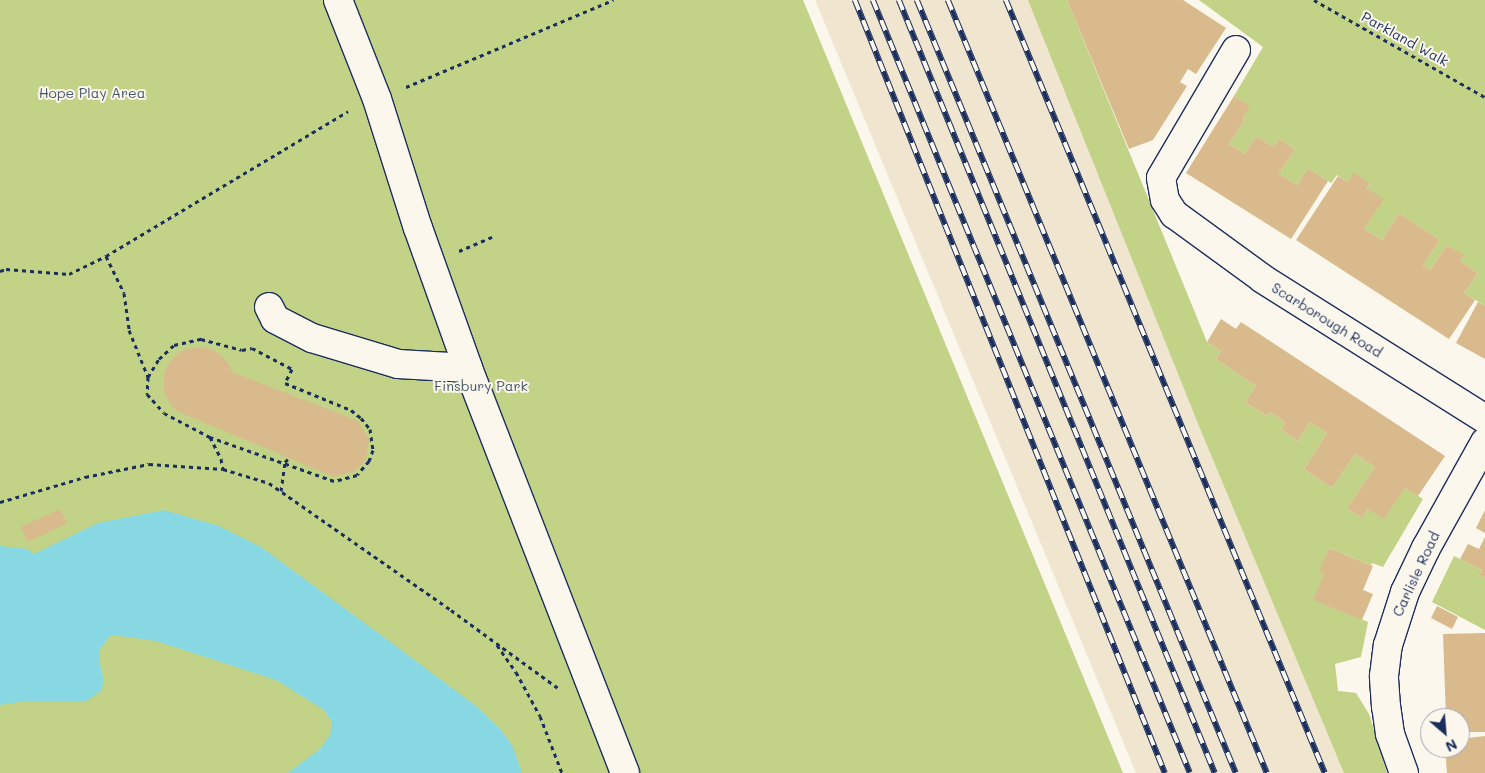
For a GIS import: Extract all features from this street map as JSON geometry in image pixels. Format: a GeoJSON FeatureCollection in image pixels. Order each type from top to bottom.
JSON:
{"type":"FeatureCollection","features":[{"type":"Feature","properties":{"kind":"street"},"geometry":{"type":"LineString","coordinates":[[338,0],[377,99],[418,228],[468,368],[625,773]]}},
{"type":"Feature","properties":{"kind":"street","name":"Scarborough Road"},"geometry":{"type":"LineString","coordinates":[[1236,50],[1160,178],[1165,200],[1174,214],[1263,279],[1485,419]]}},
{"type":"Feature","properties":{"kind":"street"},"geometry":{"type":"LineString","coordinates":[[269,307],[275,319],[312,338],[398,364],[468,368]]}},
{"type":"Feature","properties":{"kind":"street","name":"Carlisle Road"},"geometry":{"type":"LineString","coordinates":[[1404,773],[1390,734],[1386,707],[1384,676],[1388,645],[1405,592],[1485,442]]}},
{"type":"Feature","properties":{"kind":"path"},"geometry":{"type":"LineString","coordinates":[[401,90],[613,0]]}},
{"type":"Feature","properties":{"kind":"path","name":"Parkland Walk"},"geometry":{"type":"LineString","coordinates":[[1314,0],[1485,97]]}},
{"type":"Feature","properties":{"kind":"path"},"geometry":{"type":"LineString","coordinates":[[0,271],[6,269],[69,274],[106,256],[355,107]]}},
{"type":"Feature","properties":{"kind":"path"},"geometry":{"type":"LineString","coordinates":[[479,243],[492,237]]}},
{"type":"Feature","properties":{"kind":"path"},"geometry":{"type":"LineString","coordinates":[[106,256],[124,293],[129,330],[148,378],[147,394],[164,413],[210,437],[286,461],[334,481],[357,475],[369,461],[373,450],[373,438],[370,429],[351,410],[286,383],[292,369],[252,348],[242,350],[201,339],[174,345],[159,359],[148,378]]}},
{"type":"Feature","properties":{"kind":"path"},"geometry":{"type":"LineString","coordinates":[[210,437],[221,459],[223,469]]}},
{"type":"Feature","properties":{"kind":"path"},"geometry":{"type":"LineString","coordinates":[[281,491],[286,461]]}},
{"type":"Feature","properties":{"kind":"path"},"geometry":{"type":"LineString","coordinates":[[0,502],[85,476],[149,464],[223,469],[269,483],[495,642],[565,694]]}},
{"type":"Feature","properties":{"kind":"path"},"geometry":{"type":"LineString","coordinates":[[495,642],[516,672],[540,716],[562,773]]}},
{"type":"Feature","properties":{"kind":"shaded area"},"geometry":{"type":"Polygon","coordinates":[[[815,0],[1067,0],[1335,664],[1338,691],[1356,693],[1369,714],[1387,773],[1136,773],[815,0]]]}},
{"type":"Feature","properties":{"kind":"green space","name":"Finsbury Park"},"geometry":{"type":"Polygon","coordinates":[[[0,0],[803,0],[1123,773],[0,773],[0,0]]]}},
{"type":"Feature","properties":{"kind":"green space"},"geometry":{"type":"Polygon","coordinates":[[[1028,0],[1067,0],[1207,342],[1221,351],[1216,359],[1256,386],[1245,402],[1267,416],[1270,412],[1285,422],[1281,430],[1298,441],[1310,422],[1327,433],[1304,469],[1332,488],[1355,454],[1375,467],[1347,508],[1362,518],[1368,509],[1405,488],[1423,499],[1383,567],[1372,563],[1371,565],[1329,548],[1320,572],[1324,574],[1314,600],[1368,622],[1361,657],[1335,664],[1338,691],[1356,693],[1369,714],[1387,773],[1344,773],[1201,431],[1028,0]]]}},
{"type":"Feature","properties":{"kind":"green space"},"geometry":{"type":"Polygon","coordinates":[[[1199,0],[1485,0],[1485,306],[1464,293],[1478,273],[1460,261],[1463,255],[1447,245],[1430,270],[1423,265],[1440,240],[1399,213],[1382,240],[1364,229],[1383,199],[1367,188],[1370,183],[1355,173],[1348,182],[1337,175],[1331,183],[1308,168],[1297,185],[1279,174],[1295,149],[1279,139],[1274,147],[1256,136],[1245,154],[1229,144],[1245,119],[1243,117],[1249,106],[1234,96],[1263,47],[1199,0]]]}},
{"type":"Feature","properties":{"kind":"green space"},"geometry":{"type":"Polygon","coordinates":[[[1454,556],[1482,570],[1479,575],[1485,578],[1485,630],[1432,602],[1454,556]]]}},
{"type":"Feature","properties":{"kind":"water"},"geometry":{"type":"Polygon","coordinates":[[[164,510],[219,526],[261,547],[476,706],[500,729],[512,745],[522,773],[288,773],[320,749],[330,735],[332,722],[324,710],[276,680],[156,641],[120,636],[110,636],[100,649],[99,661],[104,681],[101,691],[86,701],[25,701],[0,705],[0,546],[28,549],[34,554],[98,523],[164,510]]]}},
{"type":"Feature","properties":{"kind":"building"},"geometry":{"type":"Polygon","coordinates":[[[1067,0],[1183,0],[1226,28],[1196,74],[1188,69],[1180,82],[1187,86],[1153,140],[1129,149],[1067,0]]]}},
{"type":"Feature","properties":{"kind":"building"},"geometry":{"type":"Polygon","coordinates":[[[1234,96],[1250,106],[1243,117],[1245,119],[1229,144],[1245,154],[1256,136],[1274,147],[1279,139],[1295,149],[1279,174],[1297,185],[1308,168],[1328,181],[1291,239],[1186,173],[1234,96]]]}},
{"type":"Feature","properties":{"kind":"building"},"geometry":{"type":"Polygon","coordinates":[[[1354,172],[1370,183],[1367,188],[1384,199],[1364,229],[1382,240],[1399,213],[1440,240],[1423,265],[1430,270],[1447,245],[1464,255],[1460,261],[1478,273],[1464,293],[1475,300],[1449,339],[1296,240],[1338,176],[1348,182],[1354,172]]]}},
{"type":"Feature","properties":{"kind":"building"},"geometry":{"type":"Polygon","coordinates":[[[1478,302],[1485,306],[1485,359],[1456,343],[1478,302]]]}},
{"type":"Feature","properties":{"kind":"building"},"geometry":{"type":"Polygon","coordinates":[[[1221,319],[1236,329],[1241,322],[1445,456],[1418,496],[1405,488],[1384,519],[1368,509],[1362,518],[1347,508],[1375,467],[1355,454],[1332,488],[1304,469],[1327,433],[1310,422],[1298,441],[1281,430],[1285,422],[1270,412],[1267,416],[1245,402],[1256,386],[1216,359],[1221,351],[1207,342],[1221,319]]]}},
{"type":"Feature","properties":{"kind":"building"},"geometry":{"type":"Polygon","coordinates":[[[202,347],[215,351],[227,361],[232,372],[358,421],[369,439],[366,459],[355,471],[334,477],[177,411],[171,405],[164,392],[164,374],[171,360],[180,352],[202,347]]]}},
{"type":"Feature","properties":{"kind":"building"},"geometry":{"type":"Polygon","coordinates":[[[60,509],[67,523],[28,542],[21,527],[60,509]]]}},
{"type":"Feature","properties":{"kind":"building"},"geometry":{"type":"Polygon","coordinates":[[[1485,510],[1485,533],[1476,528],[1485,510]]]}},
{"type":"Feature","properties":{"kind":"building"},"geometry":{"type":"Polygon","coordinates":[[[1485,537],[1485,578],[1479,575],[1482,570],[1460,559],[1468,544],[1479,549],[1485,537]]]}},
{"type":"Feature","properties":{"kind":"building"},"geometry":{"type":"Polygon","coordinates":[[[1329,548],[1373,566],[1363,590],[1373,594],[1362,620],[1313,600],[1324,574],[1319,572],[1329,548]]]}},
{"type":"Feature","properties":{"kind":"building"},"geometry":{"type":"Polygon","coordinates":[[[1437,606],[1458,617],[1452,629],[1431,618],[1437,606]]]}},
{"type":"Feature","properties":{"kind":"building"},"geometry":{"type":"Polygon","coordinates":[[[1485,633],[1485,732],[1470,732],[1470,708],[1446,708],[1443,634],[1485,633]]]}},
{"type":"Feature","properties":{"kind":"building"},"geometry":{"type":"Polygon","coordinates":[[[1485,736],[1485,773],[1447,773],[1446,758],[1470,758],[1470,738],[1485,736]]]}},
{"type":"Feature","properties":{"kind":"railway"},"geometry":{"type":"LineString","coordinates":[[855,0],[1165,773]]}},
{"type":"Feature","properties":{"kind":"railway"},"geometry":{"type":"LineString","coordinates":[[873,0],[1190,773]]}},
{"type":"Feature","properties":{"kind":"railway"},"geometry":{"type":"LineString","coordinates":[[899,0],[1215,773]]}},
{"type":"Feature","properties":{"kind":"railway"},"geometry":{"type":"LineString","coordinates":[[917,0],[1236,773]]}},
{"type":"Feature","properties":{"kind":"railway"},"geometry":{"type":"LineString","coordinates":[[948,0],[1267,773]]}},
{"type":"Feature","properties":{"kind":"railway"},"geometry":{"type":"LineString","coordinates":[[1006,0],[1325,773]]}},
{"type":"Feature","properties":{"kind":"park label","name":"Hope Play Area"},"geometry":{"type":"Point","coordinates":[92,93]}}]}
